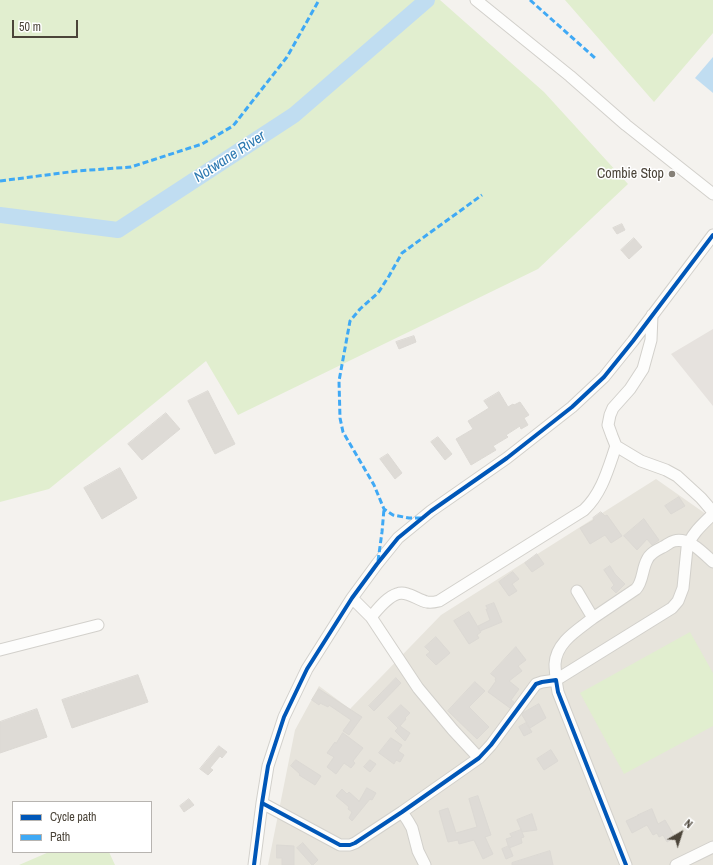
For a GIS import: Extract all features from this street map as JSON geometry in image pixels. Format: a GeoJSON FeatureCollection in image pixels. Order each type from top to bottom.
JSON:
{"type":"FeatureCollection","features":[{"type":"Feature","properties":{"kind":"street"},"geometry":{"type":"LineString","coordinates":[[480,3],[570,76],[626,125],[713,194]]}},
{"type":"Feature","properties":{"kind":"street"},"geometry":{"type":"LineString","coordinates":[[254,865],[268,766],[284,717],[307,669],[352,598],[398,538],[431,511],[507,458],[572,407],[604,377],[713,235]]}},
{"type":"Feature","properties":{"kind":"street"},"geometry":{"type":"LineString","coordinates":[[262,803],[340,845],[355,843],[479,758],[491,745],[536,684],[556,680],[672,608],[678,601],[683,588],[686,548],[688,542],[692,535],[713,513],[701,498],[677,476],[666,470],[641,461],[616,446],[608,425],[613,408],[630,388],[643,369],[651,340],[652,314]]}},
{"type":"Feature","properties":{"kind":"street"},"geometry":{"type":"LineString","coordinates":[[371,617],[389,598],[396,594],[406,594],[428,603],[439,601],[584,510],[591,504],[598,493],[616,446]]}},
{"type":"Feature","properties":{"kind":"street"},"geometry":{"type":"LineString","coordinates":[[626,865],[558,692],[555,663],[560,648],[567,639],[593,618],[638,586],[647,560],[654,552],[673,541],[680,540],[688,542],[713,562]]}},
{"type":"Feature","properties":{"kind":"street"},"geometry":{"type":"LineString","coordinates":[[577,592],[593,618]]}},
{"type":"Feature","properties":{"kind":"street"},"geometry":{"type":"LineString","coordinates":[[352,598],[371,617],[418,688],[452,730],[479,758]]}},
{"type":"Feature","properties":{"kind":"street"},"geometry":{"type":"LineString","coordinates":[[0,650],[98,626]]}},
{"type":"Feature","properties":{"kind":"street"},"geometry":{"type":"LineString","coordinates":[[402,812],[412,828],[418,851],[425,865]]}},
{"type":"Feature","properties":{"kind":"street"},"geometry":{"type":"LineString","coordinates":[[676,865],[713,847]]}},
{"type":"Feature","properties":{"kind":"shaded area"},"geometry":{"type":"Polygon","coordinates":[[[713,329],[713,406],[671,354],[713,329]]]}},
{"type":"Feature","properties":{"kind":"shaded area"},"geometry":{"type":"Polygon","coordinates":[[[656,479],[713,519],[713,865],[268,865],[295,730],[319,686],[350,709],[441,615],[656,479]]]}},
{"type":"Feature","properties":{"kind":"green space"},"geometry":{"type":"Polygon","coordinates":[[[0,0],[440,0],[544,92],[628,184],[538,269],[238,415],[206,361],[49,489],[0,502],[0,0]]]}},
{"type":"Feature","properties":{"kind":"green space"},"geometry":{"type":"Polygon","coordinates":[[[565,0],[713,0],[713,33],[654,102],[565,0]]]}},
{"type":"Feature","properties":{"kind":"green space"},"geometry":{"type":"Polygon","coordinates":[[[690,632],[713,673],[713,726],[624,774],[580,693],[690,632]]]}},
{"type":"Feature","properties":{"kind":"green space"},"geometry":{"type":"Polygon","coordinates":[[[47,853],[109,853],[115,865],[19,865],[47,853]]]}},
{"type":"Feature","properties":{"kind":"water"},"geometry":{"type":"Polygon","coordinates":[[[713,57],[713,93],[695,78],[713,57]]]}},
{"type":"Feature","properties":{"kind":"building"},"geometry":{"type":"Polygon","coordinates":[[[622,224],[625,230],[617,234],[613,228],[622,224]]]}},
{"type":"Feature","properties":{"kind":"building"},"geometry":{"type":"Polygon","coordinates":[[[634,238],[642,247],[629,259],[621,250],[634,238]]]}},
{"type":"Feature","properties":{"kind":"building"},"geometry":{"type":"Polygon","coordinates":[[[414,336],[416,342],[399,349],[396,342],[414,336]]]}},
{"type":"Feature","properties":{"kind":"building"},"geometry":{"type":"Polygon","coordinates":[[[208,391],[235,444],[215,454],[188,401],[208,391]]]}},
{"type":"Feature","properties":{"kind":"building"},"geometry":{"type":"Polygon","coordinates":[[[499,392],[508,407],[520,402],[529,415],[524,418],[528,425],[521,429],[520,426],[506,435],[508,437],[493,446],[496,450],[471,465],[456,439],[473,429],[468,421],[489,408],[484,401],[499,392]]]}},
{"type":"Feature","properties":{"kind":"building"},"geometry":{"type":"Polygon","coordinates":[[[166,413],[180,429],[142,460],[128,444],[166,413]]]}},
{"type":"Feature","properties":{"kind":"building"},"geometry":{"type":"Polygon","coordinates":[[[438,437],[452,454],[445,460],[431,442],[438,437]]]}},
{"type":"Feature","properties":{"kind":"building"},"geometry":{"type":"Polygon","coordinates":[[[388,454],[402,473],[395,479],[380,459],[388,454]]]}},
{"type":"Feature","properties":{"kind":"building"},"geometry":{"type":"Polygon","coordinates":[[[120,468],[137,498],[102,519],[84,488],[120,468]]]}},
{"type":"Feature","properties":{"kind":"building"},"geometry":{"type":"Polygon","coordinates":[[[679,497],[685,506],[671,514],[665,506],[679,497]]]}},
{"type":"Feature","properties":{"kind":"building"},"geometry":{"type":"Polygon","coordinates":[[[601,512],[605,516],[607,515],[622,536],[611,543],[605,535],[590,544],[580,528],[594,520],[593,518],[601,512]]]}},
{"type":"Feature","properties":{"kind":"building"},"geometry":{"type":"Polygon","coordinates":[[[644,519],[659,540],[652,545],[647,539],[637,550],[624,536],[644,519]]]}},
{"type":"Feature","properties":{"kind":"building"},"geometry":{"type":"Polygon","coordinates":[[[537,554],[544,564],[532,572],[525,563],[537,554]]]}},
{"type":"Feature","properties":{"kind":"building"},"geometry":{"type":"Polygon","coordinates":[[[610,566],[615,574],[625,584],[616,593],[611,588],[614,585],[604,570],[610,566]]]}},
{"type":"Feature","properties":{"kind":"building"},"geometry":{"type":"Polygon","coordinates":[[[513,572],[519,579],[512,584],[517,591],[509,596],[499,582],[513,572]]]}},
{"type":"Feature","properties":{"kind":"building"},"geometry":{"type":"Polygon","coordinates":[[[494,603],[502,622],[480,631],[478,626],[490,620],[486,606],[494,603]]]}},
{"type":"Feature","properties":{"kind":"building"},"geometry":{"type":"Polygon","coordinates":[[[469,612],[481,632],[477,635],[479,638],[469,644],[454,621],[469,612]]]}},
{"type":"Feature","properties":{"kind":"building"},"geometry":{"type":"Polygon","coordinates":[[[436,637],[450,653],[436,665],[426,655],[430,652],[425,647],[436,637]]]}},
{"type":"Feature","properties":{"kind":"building"},"geometry":{"type":"Polygon","coordinates":[[[516,647],[526,660],[518,666],[522,671],[509,681],[519,689],[511,700],[514,702],[510,708],[488,692],[496,681],[496,678],[491,674],[516,647]]]}},
{"type":"Feature","properties":{"kind":"building"},"geometry":{"type":"Polygon","coordinates":[[[138,675],[148,702],[72,728],[62,700],[138,675]]]}},
{"type":"Feature","properties":{"kind":"building"},"geometry":{"type":"Polygon","coordinates":[[[396,678],[401,683],[374,711],[369,706],[396,678]]]}},
{"type":"Feature","properties":{"kind":"building"},"geometry":{"type":"Polygon","coordinates":[[[475,682],[485,691],[469,707],[489,727],[477,739],[448,711],[475,682]]]}},
{"type":"Feature","properties":{"kind":"building"},"geometry":{"type":"Polygon","coordinates":[[[319,689],[362,717],[349,735],[343,731],[351,720],[329,705],[328,707],[320,703],[319,705],[312,700],[319,689]]]}},
{"type":"Feature","properties":{"kind":"building"},"geometry":{"type":"Polygon","coordinates":[[[539,704],[546,718],[530,728],[522,715],[539,704]]]}},
{"type":"Feature","properties":{"kind":"building"},"geometry":{"type":"Polygon","coordinates":[[[401,705],[410,713],[400,726],[410,733],[405,741],[395,731],[398,728],[388,718],[401,705]]]}},
{"type":"Feature","properties":{"kind":"building"},"geometry":{"type":"Polygon","coordinates":[[[37,709],[47,737],[0,753],[0,722],[37,709]]]}},
{"type":"Feature","properties":{"kind":"building"},"geometry":{"type":"Polygon","coordinates":[[[526,723],[532,732],[524,736],[519,727],[526,723]]]}},
{"type":"Feature","properties":{"kind":"building"},"geometry":{"type":"Polygon","coordinates":[[[343,733],[363,748],[353,761],[355,763],[351,768],[344,763],[336,774],[327,767],[334,757],[327,753],[343,733]]]}},
{"type":"Feature","properties":{"kind":"building"},"geometry":{"type":"Polygon","coordinates":[[[391,738],[402,745],[398,751],[404,755],[400,762],[396,760],[394,764],[379,753],[391,738]]]}},
{"type":"Feature","properties":{"kind":"building"},"geometry":{"type":"Polygon","coordinates":[[[219,746],[227,752],[222,758],[220,756],[210,768],[213,770],[208,775],[200,769],[219,746]]]}},
{"type":"Feature","properties":{"kind":"building"},"geometry":{"type":"Polygon","coordinates":[[[551,750],[558,761],[544,770],[537,759],[551,750]]]}},
{"type":"Feature","properties":{"kind":"building"},"geometry":{"type":"Polygon","coordinates":[[[296,760],[321,776],[315,785],[299,775],[300,774],[291,766],[296,760]]]}},
{"type":"Feature","properties":{"kind":"building"},"geometry":{"type":"Polygon","coordinates":[[[370,760],[376,764],[370,772],[364,767],[370,760]]]}},
{"type":"Feature","properties":{"kind":"building"},"geometry":{"type":"Polygon","coordinates":[[[367,788],[376,793],[372,800],[370,799],[352,821],[349,818],[352,812],[348,809],[349,807],[336,796],[342,789],[347,794],[349,792],[359,801],[367,788]]]}},
{"type":"Feature","properties":{"kind":"building"},"geometry":{"type":"Polygon","coordinates":[[[478,796],[491,835],[485,837],[493,854],[483,859],[474,840],[459,844],[458,840],[448,842],[439,811],[448,808],[456,833],[477,827],[469,799],[478,796]]]}},
{"type":"Feature","properties":{"kind":"building"},"geometry":{"type":"Polygon","coordinates":[[[189,799],[194,805],[184,812],[180,806],[189,799]]]}},
{"type":"Feature","properties":{"kind":"building"},"geometry":{"type":"Polygon","coordinates":[[[652,809],[658,824],[665,820],[675,837],[667,842],[663,835],[659,837],[657,833],[653,835],[647,825],[632,833],[626,821],[652,809]]]}},
{"type":"Feature","properties":{"kind":"building"},"geometry":{"type":"Polygon","coordinates":[[[532,814],[537,830],[522,832],[517,820],[532,814]]]}},
{"type":"Feature","properties":{"kind":"building"},"geometry":{"type":"Polygon","coordinates":[[[521,830],[524,837],[521,838],[522,843],[509,848],[506,839],[512,837],[510,834],[521,830]]]}},
{"type":"Feature","properties":{"kind":"building"},"geometry":{"type":"Polygon","coordinates":[[[303,843],[318,860],[313,865],[297,848],[303,843]]]}},
{"type":"Feature","properties":{"kind":"building"},"geometry":{"type":"Polygon","coordinates":[[[277,845],[294,846],[294,865],[282,865],[282,858],[277,858],[277,845]]]}},
{"type":"Feature","properties":{"kind":"building"},"geometry":{"type":"Polygon","coordinates":[[[509,846],[513,856],[506,859],[502,849],[509,846]]]}},
{"type":"Feature","properties":{"kind":"building"},"geometry":{"type":"Polygon","coordinates":[[[550,851],[553,865],[512,865],[512,863],[550,851]]]}},
{"type":"Feature","properties":{"kind":"waterway","name":"Notwane River"},"geometry":{"type":"LineString","coordinates":[[0,215],[118,230],[294,115],[427,0]]}},
{"type":"Feature","properties":{"kind":"marked path"},"geometry":{"type":"LineString","coordinates":[[0,181],[77,171],[131,167],[202,144],[233,126],[287,57],[319,0]]}},
{"type":"Feature","properties":{"kind":"marked path"},"geometry":{"type":"LineString","coordinates":[[530,0],[596,59]]}},
{"type":"Feature","properties":{"kind":"marked path"},"geometry":{"type":"LineString","coordinates":[[421,518],[409,518],[393,515],[384,509],[374,485],[343,432],[340,418],[339,381],[350,321],[360,309],[378,293],[402,253],[482,195]]}},
{"type":"Feature","properties":{"kind":"marked path"},"geometry":{"type":"LineString","coordinates":[[378,561],[384,509]]}},
{"type":"Feature","properties":{"kind":"cycle path"},"geometry":{"type":"LineString","coordinates":[[254,865],[268,766],[284,717],[307,669],[352,598],[398,538],[431,511],[507,458],[572,407],[604,377],[713,235]]}},
{"type":"Feature","properties":{"kind":"cycle path"},"geometry":{"type":"LineString","coordinates":[[262,803],[340,845],[350,845],[355,843],[479,758],[491,745],[536,684],[556,680],[558,692],[626,865]]}},
{"type":"Feature","properties":{"kind":"place","name":"Combie Stop"},"geometry":{"type":"Point","coordinates":[672,174]}}]}
